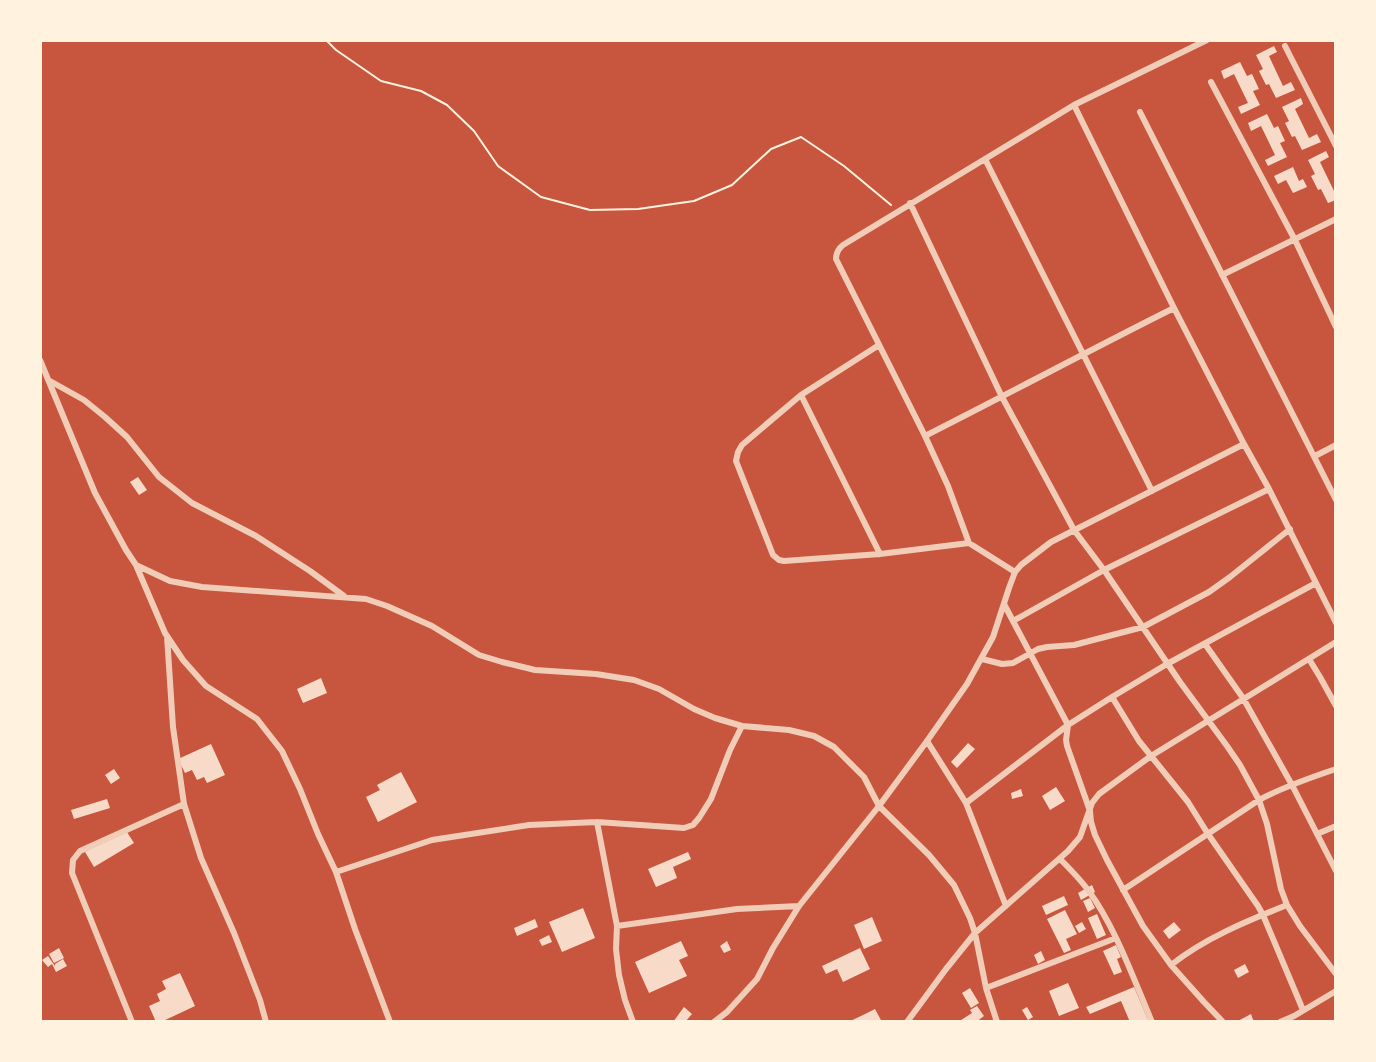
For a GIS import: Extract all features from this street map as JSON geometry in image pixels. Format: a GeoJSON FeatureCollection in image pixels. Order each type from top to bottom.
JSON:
{"type":"FeatureCollection","features":[{"type":"Feature","properties":{"kind":"street"},"geometry":{"type":"LineString","coordinates":[[1016,572],[969,543],[948,486],[925,436],[836,259],[836,254],[843,245],[910,203],[1074,105],[1207,40]]}},
{"type":"Feature","properties":{"kind":"street"},"geometry":{"type":"LineString","coordinates":[[1285,46],[1335,146]]}},
{"type":"Feature","properties":{"kind":"street"},"geometry":{"type":"LineString","coordinates":[[1211,82],[1295,240],[1335,327]]}},
{"type":"Feature","properties":{"kind":"street"},"geometry":{"type":"LineString","coordinates":[[1074,105],[1174,308],[1290,529],[1335,624]]}},
{"type":"Feature","properties":{"kind":"street"},"geometry":{"type":"LineString","coordinates":[[1140,112],[1315,456],[1335,500]]}},
{"type":"Feature","properties":{"kind":"street"},"geometry":{"type":"LineString","coordinates":[[985,159],[1152,491]]}},
{"type":"Feature","properties":{"kind":"street"},"geometry":{"type":"LineString","coordinates":[[910,203],[1002,397],[1074,530],[1240,765],[1259,800],[1287,905],[1335,974]]}},
{"type":"Feature","properties":{"kind":"street"},"geometry":{"type":"LineString","coordinates":[[1222,275],[1335,219]]}},
{"type":"Feature","properties":{"kind":"street"},"geometry":{"type":"LineString","coordinates":[[925,436],[1174,308]]}},
{"type":"Feature","properties":{"kind":"street"},"geometry":{"type":"LineString","coordinates":[[879,345],[801,395],[742,446],[736,461],[773,555],[784,561],[880,554],[969,543]]}},
{"type":"Feature","properties":{"kind":"street"},"geometry":{"type":"LineString","coordinates":[[40,360],[95,493],[136,565],[167,636],[183,660],[207,686],[257,719],[282,751],[336,872],[390,1022]]}},
{"type":"Feature","properties":{"kind":"street"},"geometry":{"type":"LineString","coordinates":[[49,381],[84,400],[105,417],[127,438],[159,477],[192,503],[256,536],[345,597]]}},
{"type":"Feature","properties":{"kind":"street"},"geometry":{"type":"LineString","coordinates":[[801,395],[880,554]]}},
{"type":"Feature","properties":{"kind":"street"},"geometry":{"type":"LineString","coordinates":[[714,1022],[743,996],[757,979],[799,906],[879,806],[967,684],[993,638],[1016,572],[1021,565],[1051,542],[1244,444]]}},
{"type":"Feature","properties":{"kind":"street"},"geometry":{"type":"LineString","coordinates":[[1315,456],[1335,445]]}},
{"type":"Feature","properties":{"kind":"street"},"geometry":{"type":"LineString","coordinates":[[1013,621],[1104,570],[1269,489]]}},
{"type":"Feature","properties":{"kind":"street"},"geometry":{"type":"LineString","coordinates":[[982,659],[1002,664],[1012,663],[1038,649],[1074,645],[1143,627],[1209,592],[1290,529]]}},
{"type":"Feature","properties":{"kind":"street"},"geometry":{"type":"LineString","coordinates":[[136,565],[170,581],[202,587],[366,599],[432,626],[479,655],[535,670],[596,674],[634,680],[658,689],[715,718],[742,726],[789,730],[814,736],[834,747],[864,777],[879,806],[929,855],[954,885],[975,933],[986,988],[997,1022]]}},
{"type":"Feature","properties":{"kind":"street"},"geometry":{"type":"LineString","coordinates":[[966,803],[1068,725],[1112,697],[1167,664],[1316,583]]}},
{"type":"Feature","properties":{"kind":"street"},"geometry":{"type":"LineString","coordinates":[[1004,604],[1068,725],[1067,746],[1090,811],[1095,835],[1123,890],[1143,926],[1171,965],[1223,1022]]}},
{"type":"Feature","properties":{"kind":"street"},"geometry":{"type":"LineString","coordinates":[[167,636],[173,727],[184,804],[201,858],[234,933],[266,1022]]}},
{"type":"Feature","properties":{"kind":"street"},"geometry":{"type":"LineString","coordinates":[[907,1022],[975,933],[1060,859],[1080,837],[1092,803],[1100,795],[1151,756],[1335,642]]}},
{"type":"Feature","properties":{"kind":"street"},"geometry":{"type":"LineString","coordinates":[[1206,644],[1243,698],[1292,784],[1335,871]]}},
{"type":"Feature","properties":{"kind":"street"},"geometry":{"type":"LineString","coordinates":[[1309,660],[1335,706]]}},
{"type":"Feature","properties":{"kind":"street"},"geometry":{"type":"LineString","coordinates":[[1112,697],[1151,756],[1188,802],[1263,915],[1303,1010]]}},
{"type":"Feature","properties":{"kind":"street"},"geometry":{"type":"LineString","coordinates":[[336,872],[432,840],[529,825],[597,822],[684,828],[693,825],[711,799],[742,726]]}},
{"type":"Feature","properties":{"kind":"street"},"geometry":{"type":"LineString","coordinates":[[927,741],[966,803],[1006,906]]}},
{"type":"Feature","properties":{"kind":"street"},"geometry":{"type":"LineString","coordinates":[[1123,890],[1259,800],[1292,784],[1335,769]]}},
{"type":"Feature","properties":{"kind":"street"},"geometry":{"type":"LineString","coordinates":[[132,1022],[72,873],[73,861],[80,851],[184,804]]}},
{"type":"Feature","properties":{"kind":"street"},"geometry":{"type":"LineString","coordinates":[[597,822],[616,926],[619,975],[633,1022]]}},
{"type":"Feature","properties":{"kind":"street"},"geometry":{"type":"LineString","coordinates":[[1317,834],[1335,826]]}},
{"type":"Feature","properties":{"kind":"street"},"geometry":{"type":"LineString","coordinates":[[1060,859],[1089,892],[1116,938],[1152,1022]]}},
{"type":"Feature","properties":{"kind":"street"},"geometry":{"type":"LineString","coordinates":[[1171,965],[1210,940],[1287,905]]}},
{"type":"Feature","properties":{"kind":"street"},"geometry":{"type":"LineString","coordinates":[[616,926],[737,909],[799,906]]}},
{"type":"Feature","properties":{"kind":"street"},"geometry":{"type":"LineString","coordinates":[[986,988],[1116,938]]}},
{"type":"Feature","properties":{"kind":"street"},"geometry":{"type":"LineString","coordinates":[[1280,1022],[1295,1019],[1303,1010],[1335,991]]}},
{"type":"Feature","properties":{"kind":"path"},"geometry":{"type":"LineString","coordinates":[[326,40],[336,50],[381,81],[421,91],[447,105],[474,131],[498,166],[541,197],[590,210],[638,208],[694,201],[732,185],[771,149],[801,137],[844,166],[898,211]]}},
{"type":"Feature","properties":{"kind":"building"},"geometry":{"type":"Polygon","coordinates":[[[1274,46],[1277,52],[1269,56],[1283,86],[1291,82],[1295,90],[1276,98],[1259,71],[1263,69],[1256,55],[1274,46]]]}},
{"type":"Feature","properties":{"kind":"building"},"geometry":{"type":"Polygon","coordinates":[[[1240,62],[1247,76],[1252,74],[1259,89],[1253,91],[1260,105],[1241,114],[1238,107],[1248,103],[1234,74],[1224,79],[1221,71],[1240,62]]]}},
{"type":"Feature","properties":{"kind":"building"},"geometry":{"type":"Polygon","coordinates":[[[1301,98],[1303,104],[1295,109],[1309,138],[1317,134],[1321,142],[1302,150],[1285,123],[1289,121],[1282,107],[1301,98]]]}},
{"type":"Feature","properties":{"kind":"building"},"geometry":{"type":"Polygon","coordinates":[[[1267,114],[1274,128],[1278,126],[1285,141],[1280,143],[1287,157],[1268,166],[1265,160],[1275,155],[1261,126],[1251,131],[1248,123],[1267,114]]]}},
{"type":"Feature","properties":{"kind":"building"},"geometry":{"type":"Polygon","coordinates":[[[1326,151],[1329,157],[1320,162],[1336,191],[1336,200],[1328,203],[1311,176],[1315,174],[1308,160],[1326,151]]]}},
{"type":"Feature","properties":{"kind":"building"},"geometry":{"type":"Polygon","coordinates":[[[1293,167],[1299,181],[1303,179],[1307,187],[1293,193],[1286,180],[1278,184],[1274,176],[1293,167]]]}},
{"type":"Feature","properties":{"kind":"building"},"geometry":{"type":"Polygon","coordinates":[[[138,477],[147,490],[139,495],[130,482],[138,477]]]}},
{"type":"Feature","properties":{"kind":"building"},"geometry":{"type":"Polygon","coordinates":[[[321,678],[327,693],[303,703],[297,689],[321,678]]]}},
{"type":"Feature","properties":{"kind":"building"},"geometry":{"type":"Polygon","coordinates":[[[968,743],[975,749],[957,768],[951,762],[968,743]]]}},
{"type":"Feature","properties":{"kind":"building"},"geometry":{"type":"Polygon","coordinates":[[[211,744],[225,775],[207,783],[204,777],[197,780],[192,770],[185,773],[178,759],[211,744]]]}},
{"type":"Feature","properties":{"kind":"building"},"geometry":{"type":"Polygon","coordinates":[[[114,769],[120,778],[111,784],[105,775],[114,769]]]}},
{"type":"Feature","properties":{"kind":"building"},"geometry":{"type":"Polygon","coordinates":[[[401,772],[417,802],[378,822],[366,797],[380,790],[377,785],[401,772]]]}},
{"type":"Feature","properties":{"kind":"building"},"geometry":{"type":"Polygon","coordinates":[[[1056,787],[1065,801],[1050,810],[1042,796],[1056,787]]]}},
{"type":"Feature","properties":{"kind":"building"},"geometry":{"type":"Polygon","coordinates":[[[1021,789],[1023,796],[1012,799],[1011,793],[1021,789]]]}},
{"type":"Feature","properties":{"kind":"building"},"geometry":{"type":"Polygon","coordinates":[[[107,799],[110,808],[74,819],[71,810],[107,799]]]}},
{"type":"Feature","properties":{"kind":"building"},"geometry":{"type":"Polygon","coordinates":[[[125,829],[134,843],[94,867],[85,852],[125,829]]]}},
{"type":"Feature","properties":{"kind":"building"},"geometry":{"type":"Polygon","coordinates":[[[688,852],[691,859],[673,867],[677,878],[656,887],[648,869],[688,852]]]}},
{"type":"Feature","properties":{"kind":"building"},"geometry":{"type":"Polygon","coordinates":[[[1092,885],[1095,892],[1081,900],[1078,893],[1092,885]]]}},
{"type":"Feature","properties":{"kind":"building"},"geometry":{"type":"Polygon","coordinates":[[[1064,896],[1068,905],[1046,915],[1042,906],[1064,896]]]}},
{"type":"Feature","properties":{"kind":"building"},"geometry":{"type":"Polygon","coordinates":[[[1090,898],[1095,908],[1088,912],[1083,901],[1090,898]]]}},
{"type":"Feature","properties":{"kind":"building"},"geometry":{"type":"Polygon","coordinates":[[[583,908],[595,938],[562,952],[549,922],[583,908]]]}},
{"type":"Feature","properties":{"kind":"building"},"geometry":{"type":"Polygon","coordinates":[[[1065,910],[1077,934],[1066,939],[1071,950],[1064,953],[1047,919],[1065,910]]]}},
{"type":"Feature","properties":{"kind":"building"},"geometry":{"type":"Polygon","coordinates":[[[1097,914],[1106,935],[1097,939],[1088,918],[1097,914]]]}},
{"type":"Feature","properties":{"kind":"building"},"geometry":{"type":"Polygon","coordinates":[[[872,917],[882,941],[864,949],[854,925],[872,917]]]}},
{"type":"Feature","properties":{"kind":"building"},"geometry":{"type":"Polygon","coordinates":[[[535,919],[538,927],[517,936],[514,928],[535,919]]]}},
{"type":"Feature","properties":{"kind":"building"},"geometry":{"type":"Polygon","coordinates":[[[1082,922],[1086,929],[1079,933],[1075,926],[1082,922]]]}},
{"type":"Feature","properties":{"kind":"building"},"geometry":{"type":"Polygon","coordinates":[[[1174,922],[1181,930],[1169,939],[1163,931],[1174,922]]]}},
{"type":"Feature","properties":{"kind":"building"},"geometry":{"type":"Polygon","coordinates":[[[549,935],[552,942],[542,946],[539,940],[549,935]]]}},
{"type":"Feature","properties":{"kind":"building"},"geometry":{"type":"Polygon","coordinates":[[[681,941],[688,956],[679,960],[687,976],[649,993],[635,962],[681,941]]]}},
{"type":"Feature","properties":{"kind":"building"},"geometry":{"type":"Polygon","coordinates":[[[727,941],[731,950],[724,953],[720,946],[727,941]]]}},
{"type":"Feature","properties":{"kind":"building"},"geometry":{"type":"Polygon","coordinates":[[[1116,945],[1121,957],[1117,959],[1122,972],[1114,975],[1103,951],[1116,945]]]}},
{"type":"Feature","properties":{"kind":"building"},"geometry":{"type":"Polygon","coordinates":[[[59,948],[64,958],[54,963],[49,954],[59,948]]]}},
{"type":"Feature","properties":{"kind":"building"},"geometry":{"type":"Polygon","coordinates":[[[860,948],[870,969],[843,982],[837,969],[826,974],[822,966],[860,948]]]}},
{"type":"Feature","properties":{"kind":"building"},"geometry":{"type":"Polygon","coordinates":[[[1041,951],[1045,960],[1038,964],[1034,955],[1041,951]]]}},
{"type":"Feature","properties":{"kind":"building"},"geometry":{"type":"Polygon","coordinates":[[[48,956],[55,966],[63,959],[67,966],[56,972],[52,964],[48,967],[42,960],[48,956]]]}},
{"type":"Feature","properties":{"kind":"building"},"geometry":{"type":"Polygon","coordinates":[[[1245,964],[1249,972],[1238,978],[1234,970],[1245,964]]]}},
{"type":"Feature","properties":{"kind":"building"},"geometry":{"type":"Polygon","coordinates":[[[180,973],[195,1006],[161,1022],[156,1022],[149,1006],[160,1001],[157,994],[166,989],[162,981],[180,973]]]}},
{"type":"Feature","properties":{"kind":"building"},"geometry":{"type":"Polygon","coordinates":[[[1068,983],[1079,1008],[1059,1016],[1049,991],[1068,983]]]}},
{"type":"Feature","properties":{"kind":"building"},"geometry":{"type":"Polygon","coordinates":[[[1134,987],[1149,1022],[1130,1022],[1121,1001],[1090,1014],[1086,1007],[1134,987]]]}},
{"type":"Feature","properties":{"kind":"building"},"geometry":{"type":"Polygon","coordinates":[[[970,988],[979,1003],[971,1008],[962,993],[970,988]]]}},
{"type":"Feature","properties":{"kind":"building"},"geometry":{"type":"Polygon","coordinates":[[[977,1006],[984,1016],[976,1022],[958,1022],[972,1013],[970,1010],[977,1006]]]}},
{"type":"Feature","properties":{"kind":"building"},"geometry":{"type":"Polygon","coordinates":[[[684,1007],[692,1014],[685,1022],[673,1022],[684,1007]]]}},
{"type":"Feature","properties":{"kind":"building"},"geometry":{"type":"Polygon","coordinates":[[[1027,1007],[1033,1017],[1028,1020],[1022,1010],[1027,1007]]]}},
{"type":"Feature","properties":{"kind":"building"},"geometry":{"type":"Polygon","coordinates":[[[875,1009],[882,1022],[848,1022],[861,1016],[875,1009]]]}},
{"type":"Feature","properties":{"kind":"building"},"geometry":{"type":"Polygon","coordinates":[[[1251,1014],[1254,1022],[1236,1022],[1251,1014]]]}}]}
